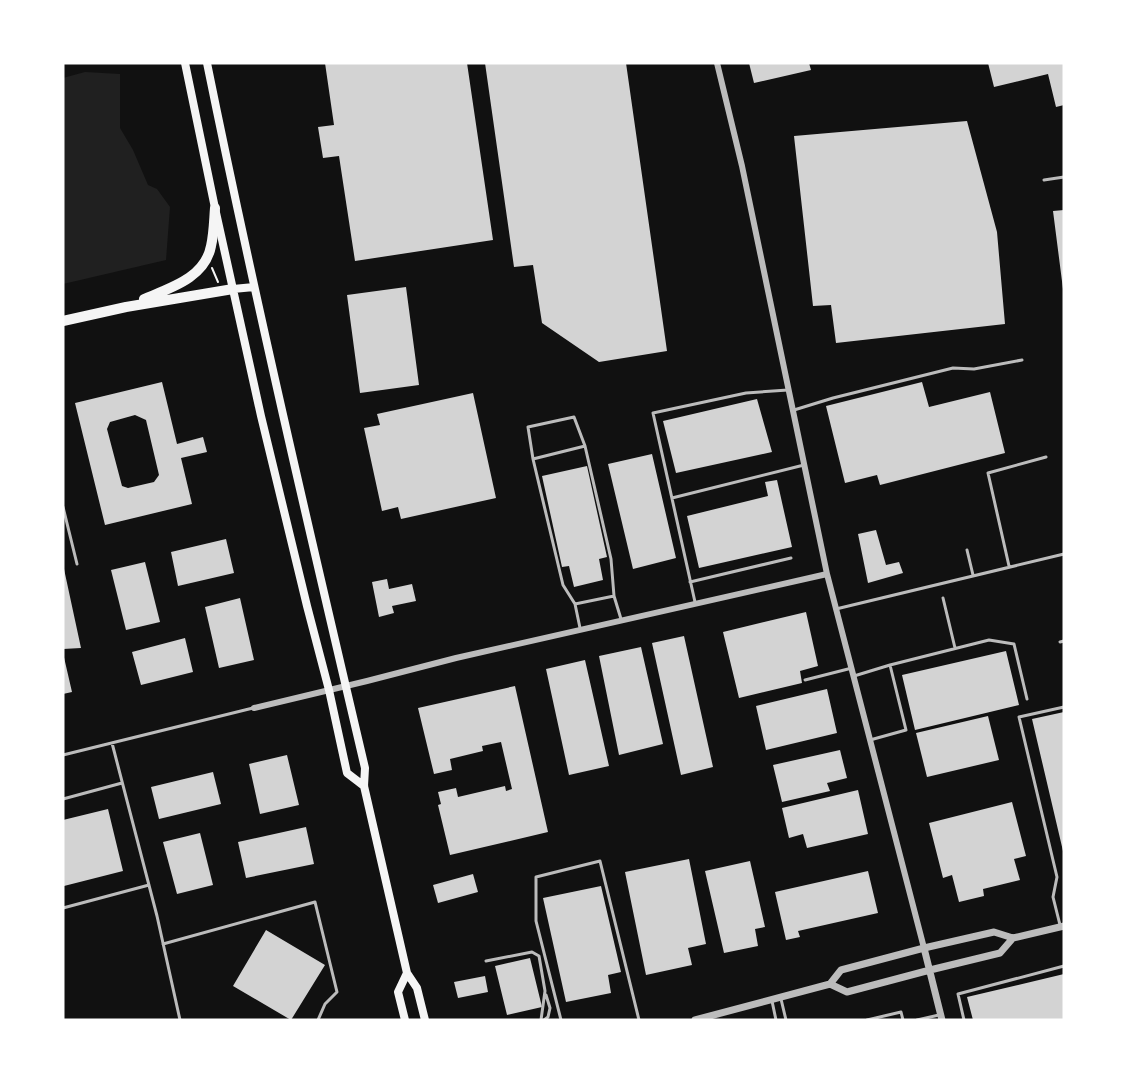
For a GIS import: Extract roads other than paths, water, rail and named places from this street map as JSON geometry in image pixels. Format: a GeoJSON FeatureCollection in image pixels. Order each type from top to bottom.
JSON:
{"type":"FeatureCollection","features":[{"type":"Feature","properties":{"kind":"highway"},"geometry":{"type":"LineString","coordinates":[[126,307],[176,286],[206,262],[211,246],[215,208]]}},
{"type":"Feature","properties":{"kind":"highway"},"geometry":{"type":"LineString","coordinates":[[63,321],[126,307],[233,289]]}},
{"type":"Feature","properties":{"kind":"main road"},"geometry":{"type":"LineString","coordinates":[[185,63],[233,289],[347,773],[364,786]]}},
{"type":"Feature","properties":{"kind":"main road"},"geometry":{"type":"LineString","coordinates":[[207,63],[284,422],[366,768],[364,786],[407,974],[417,988],[425,1020]]}},
{"type":"Feature","properties":{"kind":"main road"},"geometry":{"type":"LineString","coordinates":[[233,289],[254,287]]}},
{"type":"Feature","properties":{"kind":"main road"},"geometry":{"type":"LineString","coordinates":[[405,1020],[398,992],[407,974]]}},
{"type":"Feature","properties":{"kind":"street"},"geometry":{"type":"LineString","coordinates":[[717,63],[742,166],[827,574],[941,1017]]}},
{"type":"Feature","properties":{"kind":"street"},"geometry":{"type":"LineString","coordinates":[[254,708],[456,658],[827,574]]}},
{"type":"Feature","properties":{"kind":"street"},"geometry":{"type":"LineString","coordinates":[[695,1020],[830,984],[842,970],[924,948],[994,932],[1013,938],[1062,926]]}},
{"type":"Feature","properties":{"kind":"street"},"geometry":{"type":"LineString","coordinates":[[830,984],[847,992],[1000,953],[1013,938]]}},
{"type":"Feature","properties":{"kind":"lane"},"geometry":{"type":"LineString","coordinates":[[1044,180],[1064,177]]}},
{"type":"Feature","properties":{"kind":"lane"},"geometry":{"type":"LineString","coordinates":[[792,411],[833,398],[953,368],[974,369],[1022,360]]}},
{"type":"Feature","properties":{"kind":"lane"},"geometry":{"type":"LineString","coordinates":[[695,604],[652,414],[746,393],[788,390]]}},
{"type":"Feature","properties":{"kind":"lane"},"geometry":{"type":"LineString","coordinates":[[580,630],[575,604],[563,585],[533,459],[528,427],[574,417],[585,446],[611,559],[614,596],[621,621]]}},
{"type":"Feature","properties":{"kind":"lane"},"geometry":{"type":"LineString","coordinates":[[533,459],[585,446]]}},
{"type":"Feature","properties":{"kind":"lane"},"geometry":{"type":"LineString","coordinates":[[1009,566],[988,473],[1046,457]]}},
{"type":"Feature","properties":{"kind":"lane"},"geometry":{"type":"LineString","coordinates":[[671,498],[804,465]]}},
{"type":"Feature","properties":{"kind":"lane"},"geometry":{"type":"LineString","coordinates":[[63,507],[76,564]]}},
{"type":"Feature","properties":{"kind":"lane"},"geometry":{"type":"LineString","coordinates":[[967,550],[973,575]]}},
{"type":"Feature","properties":{"kind":"lane"},"geometry":{"type":"LineString","coordinates":[[836,609],[1064,554]]}},
{"type":"Feature","properties":{"kind":"lane"},"geometry":{"type":"LineString","coordinates":[[690,582],[791,558]]}},
{"type":"Feature","properties":{"kind":"lane"},"geometry":{"type":"LineString","coordinates":[[575,604],[614,596]]}},
{"type":"Feature","properties":{"kind":"lane"},"geometry":{"type":"LineString","coordinates":[[943,598],[955,648]]}},
{"type":"Feature","properties":{"kind":"lane"},"geometry":{"type":"LineString","coordinates":[[854,676],[988,640],[1014,644],[1027,699]]}},
{"type":"Feature","properties":{"kind":"lane"},"geometry":{"type":"LineString","coordinates":[[870,740],[906,730],[890,665]]}},
{"type":"Feature","properties":{"kind":"lane"},"geometry":{"type":"LineString","coordinates":[[805,680],[852,668]]}},
{"type":"Feature","properties":{"kind":"lane"},"geometry":{"type":"LineString","coordinates":[[1062,926],[1053,897],[1057,877],[1019,717],[1064,707]]}},
{"type":"Feature","properties":{"kind":"lane"},"geometry":{"type":"LineString","coordinates":[[63,755],[254,708]]}},
{"type":"Feature","properties":{"kind":"lane"},"geometry":{"type":"LineString","coordinates":[[112,743],[149,885],[180,1020]]}},
{"type":"Feature","properties":{"kind":"lane"},"geometry":{"type":"LineString","coordinates":[[63,800],[123,783]]}},
{"type":"Feature","properties":{"kind":"lane"},"geometry":{"type":"LineString","coordinates":[[561,1020],[536,921],[536,877],[600,861],[639,1020]]}},
{"type":"Feature","properties":{"kind":"lane"},"geometry":{"type":"LineString","coordinates":[[63,908],[149,885]]}},
{"type":"Feature","properties":{"kind":"lane"},"geometry":{"type":"LineString","coordinates":[[163,944],[315,903],[337,992],[325,1004],[318,1020]]}},
{"type":"Feature","properties":{"kind":"lane"},"geometry":{"type":"LineString","coordinates":[[486,961],[532,952],[539,956],[550,1008],[548,1017],[542,1020]]}},
{"type":"Feature","properties":{"kind":"lane"},"geometry":{"type":"LineString","coordinates":[[964,1020],[958,994],[1064,966]]}},
{"type":"Feature","properties":{"kind":"lane"},"geometry":{"type":"LineString","coordinates":[[542,1020],[545,991]]}},
{"type":"Feature","properties":{"kind":"lane"},"geometry":{"type":"LineString","coordinates":[[780,997],[786,1020]]}},
{"type":"Feature","properties":{"kind":"lane"},"geometry":{"type":"LineString","coordinates":[[772,999],[776,1020]]}},
{"type":"Feature","properties":{"kind":"lane"},"geometry":{"type":"LineString","coordinates":[[867,1020],[901,1012],[903,1020]]}},
{"type":"Feature","properties":{"kind":"lane"},"geometry":{"type":"LineString","coordinates":[[917,1020],[941,1017]]}}]}
